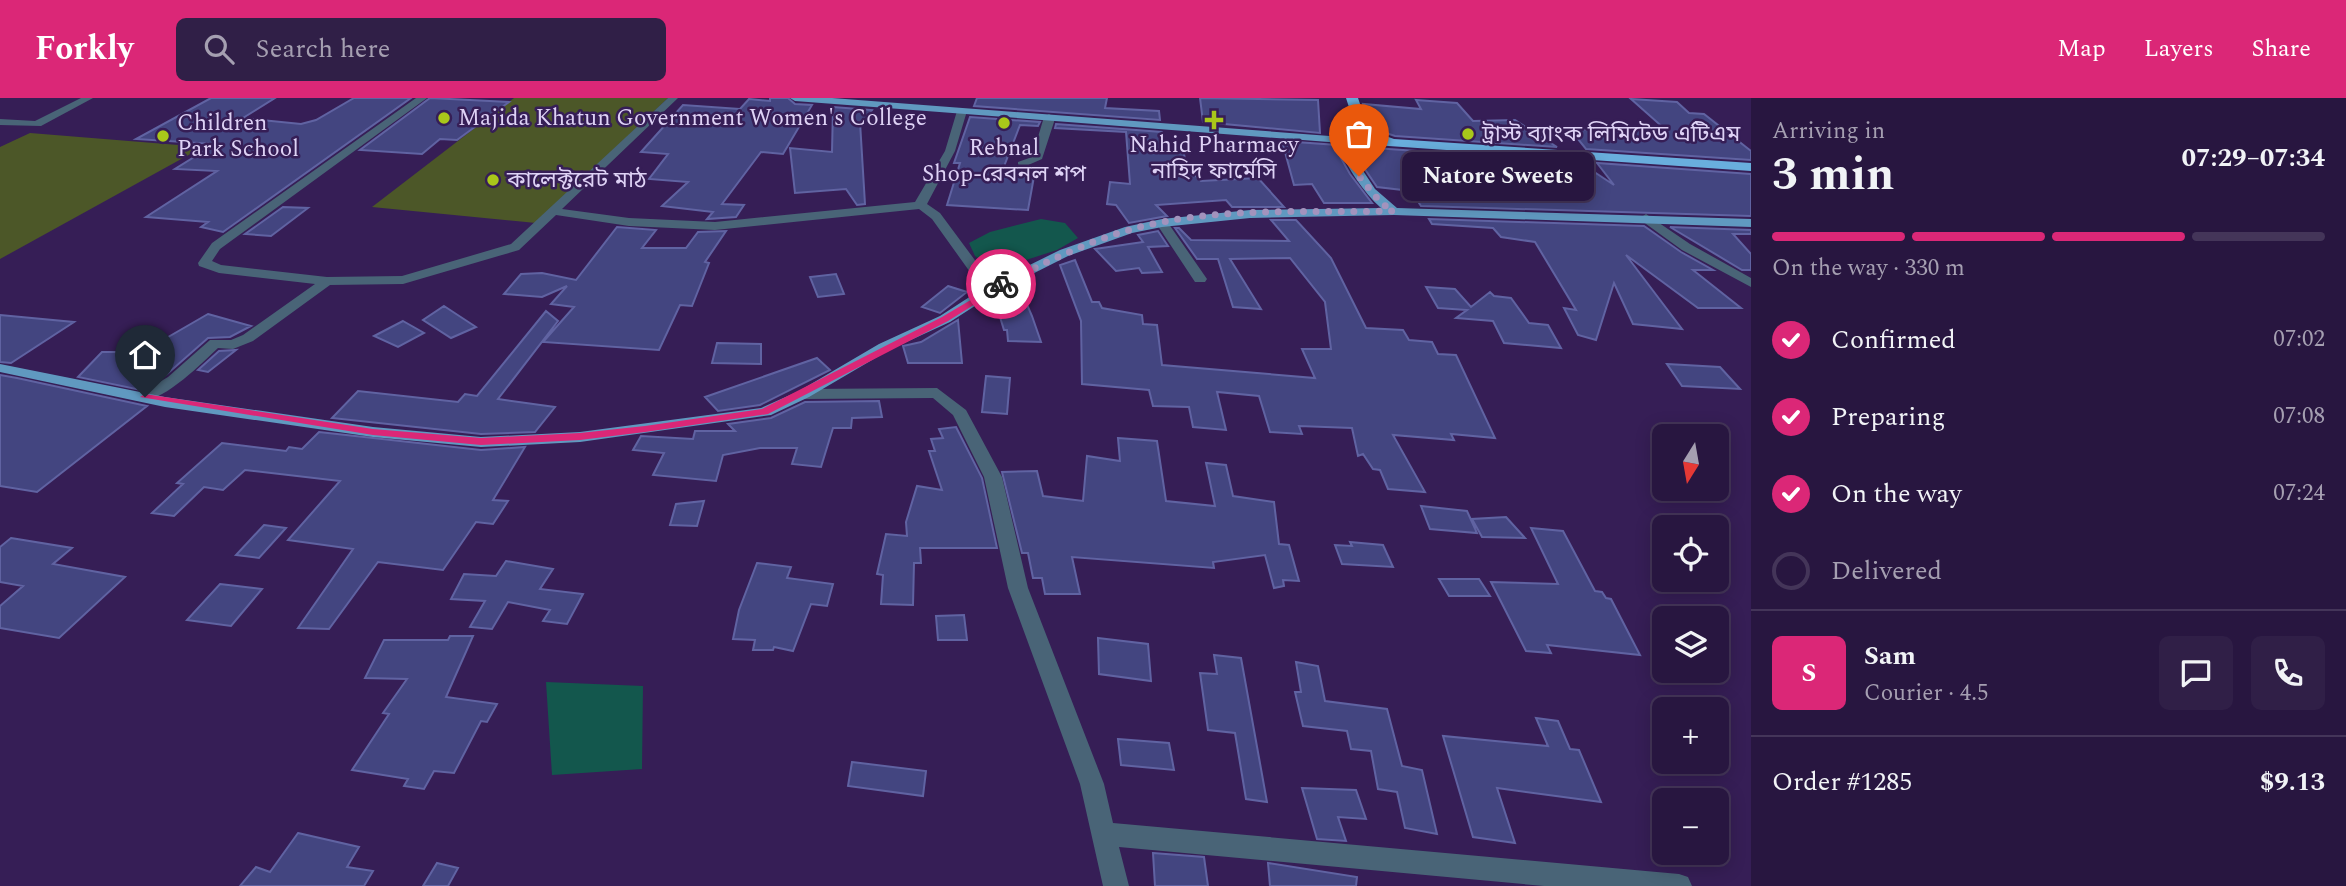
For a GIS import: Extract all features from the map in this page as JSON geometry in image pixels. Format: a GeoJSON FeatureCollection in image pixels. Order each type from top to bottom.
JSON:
{"type":"FeatureCollection","features":[{"type":"Feature","properties":{"kind":"highway"},"geometry":{"type":"LineString","coordinates":[[1340,98],[1345,139],[1369,138],[1751,167]]}},
{"type":"Feature","properties":{"kind":"highway"},"geometry":{"type":"LineString","coordinates":[[1352,98],[1359,129],[1369,138]]}},
{"type":"Feature","properties":{"kind":"main road"},"geometry":{"type":"LineString","coordinates":[[795,98],[1345,139],[1343,148],[1359,176],[1382,204],[1394,211]]}},
{"type":"Feature","properties":{"kind":"main road"},"geometry":{"type":"LineString","coordinates":[[0,368],[145,397],[373,432],[481,442],[580,437],[765,412],[804,394],[884,348],[945,319],[990,290],[1064,253],[1129,230],[1167,222],[1250,214],[1394,211],[1751,223]]}},
{"type":"Feature","properties":{"kind":"street"},"geometry":{"type":"LineString","coordinates":[[0,122],[37,124],[88,98]]}},
{"type":"Feature","properties":{"kind":"street"},"geometry":{"type":"LineString","coordinates":[[422,98],[216,246],[204,263],[219,269],[327,281],[403,280],[515,247],[673,98]]}},
{"type":"Feature","properties":{"kind":"street"},"geometry":{"type":"LineString","coordinates":[[921,205],[920,200],[950,151],[962,111]]}},
{"type":"Feature","properties":{"kind":"street"},"geometry":{"type":"LineString","coordinates":[[1022,164],[1037,159],[1042,141],[1049,130],[1049,117]]}},
{"type":"Feature","properties":{"kind":"street"},"geometry":{"type":"LineString","coordinates":[[554,211],[629,222],[715,226],[921,205],[936,216],[990,290]]}},
{"type":"Feature","properties":{"kind":"street"},"geometry":{"type":"LineString","coordinates":[[1646,218],[1686,247],[1751,284]]}},
{"type":"Feature","properties":{"kind":"street"},"geometry":{"type":"LineString","coordinates":[[1167,222],[1200,279]]}},
{"type":"Feature","properties":{"kind":"street"},"geometry":{"type":"LineString","coordinates":[[145,397],[173,380],[215,343],[233,345],[248,338],[327,281]]}},
{"type":"Feature","properties":{"kind":"street"},"geometry":{"type":"LineString","coordinates":[[804,394],[937,393],[960,413],[993,477],[1018,587],[1092,784],[1116,886]]}},
{"type":"Feature","properties":{"kind":"street"},"geometry":{"type":"LineString","coordinates":[[1103,834],[1679,886]]}},
{"type":"Feature","properties":{"kind":"shaded area","name":"কালেক্টরেট মাঠ"},"geometry":{"type":"Polygon","coordinates":[[[514,98],[668,98],[536,223],[372,207],[514,98]]]}},
{"type":"Feature","properties":{"kind":"shaded area"},"geometry":{"type":"Polygon","coordinates":[[[30,133],[203,147],[0,259],[0,147],[30,133]]]}},
{"type":"Feature","properties":{"kind":"shaded area"},"geometry":{"type":"Polygon","coordinates":[[[1041,219],[1065,223],[1078,238],[1057,250],[995,270],[975,256],[969,243],[990,232],[1041,219]]]}},
{"type":"Feature","properties":{"kind":"shaded area"},"geometry":{"type":"Polygon","coordinates":[[[546,682],[643,686],[642,769],[552,775],[546,682]]]}},
{"type":"Feature","properties":{"kind":"building"},"geometry":{"type":"Polygon","coordinates":[[[211,98],[275,98],[243,118],[301,124],[316,120],[354,98],[411,98],[223,232],[201,227],[208,222],[146,217],[217,171],[175,169],[215,144],[136,139],[211,98]]]}},
{"type":"Feature","properties":{"kind":"building","name":"Majida Khatun Government Women's College"},"geometry":{"type":"Polygon","coordinates":[[[430,98],[509,102],[457,140],[440,139],[422,154],[360,150],[430,98]]]}},
{"type":"Feature","properties":{"kind":"building"},"geometry":{"type":"Polygon","coordinates":[[[770,98],[788,98],[795,104],[812,105],[783,154],[761,152],[722,204],[744,205],[736,217],[707,219],[713,212],[662,206],[688,182],[649,179],[668,154],[641,152],[683,105],[740,109],[749,99],[770,101],[770,98]]]}},
{"type":"Feature","properties":{"kind":"building"},"geometry":{"type":"Polygon","coordinates":[[[977,98],[1107,98],[1105,108],[1159,111],[1160,120],[974,106],[977,98]]]}},
{"type":"Feature","properties":{"kind":"building"},"geometry":{"type":"Polygon","coordinates":[[[1200,98],[1318,100],[1320,133],[1203,122],[1200,98]]]}},
{"type":"Feature","properties":{"kind":"building"},"geometry":{"type":"Polygon","coordinates":[[[1631,99],[1677,102],[1689,113],[1704,114],[1751,151],[1751,160],[1586,149],[1569,128],[1597,131],[1591,125],[1666,130],[1631,99]]]}},
{"type":"Feature","properties":{"kind":"building"},"geometry":{"type":"Polygon","coordinates":[[[1416,100],[1457,103],[1473,121],[1515,120],[1557,147],[1395,136],[1371,128],[1363,104],[1421,109],[1416,100]]]}},
{"type":"Feature","properties":{"kind":"building"},"geometry":{"type":"Polygon","coordinates":[[[833,107],[872,110],[864,122],[860,122],[865,204],[857,205],[846,189],[795,193],[790,148],[832,152],[833,107]]]}},
{"type":"Feature","properties":{"kind":"building"},"geometry":{"type":"Polygon","coordinates":[[[970,117],[1040,122],[1038,126],[1020,125],[1003,169],[1035,171],[1028,210],[947,205],[960,163],[954,163],[970,117]]]}},
{"type":"Feature","properties":{"kind":"building"},"geometry":{"type":"Polygon","coordinates":[[[1056,124],[1162,132],[1165,146],[1183,147],[1186,167],[1201,181],[1258,178],[1284,207],[1232,207],[1226,200],[1156,205],[1167,216],[1129,223],[1116,205],[1107,204],[1110,182],[1130,184],[1126,132],[1055,128],[1056,124]]]}},
{"type":"Feature","properties":{"kind":"building"},"geometry":{"type":"Polygon","coordinates":[[[1282,141],[1337,145],[1336,149],[1350,174],[1372,203],[1324,203],[1312,184],[1294,185],[1282,141]]]}},
{"type":"Feature","properties":{"kind":"building"},"geometry":{"type":"Polygon","coordinates":[[[1374,148],[1579,162],[1614,185],[1597,163],[1751,174],[1751,216],[1421,206],[1411,191],[1377,187],[1352,150],[1374,148]]]}},
{"type":"Feature","properties":{"kind":"building"},"geometry":{"type":"Polygon","coordinates":[[[283,207],[308,208],[271,236],[245,234],[283,207]]]}},
{"type":"Feature","properties":{"kind":"building"},"geometry":{"type":"Polygon","coordinates":[[[1429,219],[1644,226],[1713,270],[1693,270],[1741,308],[1698,308],[1626,255],[1682,329],[1633,324],[1614,283],[1596,340],[1578,335],[1564,308],[1576,310],[1535,242],[1501,237],[1493,228],[1432,224],[1429,219]]]}},
{"type":"Feature","properties":{"kind":"building"},"geometry":{"type":"Polygon","coordinates":[[[1271,220],[1296,220],[1331,258],[1366,328],[1403,330],[1409,340],[1432,342],[1438,354],[1456,355],[1495,438],[1451,434],[1454,440],[1393,435],[1425,492],[1388,489],[1380,470],[1373,469],[1363,454],[1358,456],[1352,428],[1299,426],[1302,434],[1270,432],[1259,396],[1217,392],[1226,430],[1193,427],[1189,407],[1153,406],[1149,390],[1082,384],[1081,321],[1060,265],[1075,260],[1092,302],[1099,302],[1102,308],[1142,315],[1143,324],[1157,325],[1162,365],[1315,378],[1302,349],[1331,349],[1325,302],[1290,258],[1230,259],[1261,309],[1233,307],[1218,259],[1197,259],[1175,228],[1179,228],[1191,240],[1289,241],[1271,220]]]}},
{"type":"Feature","properties":{"kind":"building"},"geometry":{"type":"Polygon","coordinates":[[[617,227],[656,230],[642,248],[686,248],[698,232],[726,231],[705,262],[709,263],[692,306],[680,305],[659,350],[543,342],[574,307],[551,304],[567,286],[542,297],[504,294],[521,274],[542,273],[576,280],[617,227]]]}},
{"type":"Feature","properties":{"kind":"building"},"geometry":{"type":"Polygon","coordinates":[[[1670,227],[1751,230],[1751,234],[1733,234],[1751,254],[1751,270],[1742,270],[1670,227]]]}},
{"type":"Feature","properties":{"kind":"building"},"geometry":{"type":"Polygon","coordinates":[[[1158,231],[1168,246],[1148,247],[1162,272],[1142,273],[1139,268],[1116,271],[1095,249],[1143,242],[1138,235],[1158,231]]]}},
{"type":"Feature","properties":{"kind":"building"},"geometry":{"type":"Polygon","coordinates":[[[836,274],[844,294],[818,297],[810,277],[836,274]]]}},
{"type":"Feature","properties":{"kind":"building"},"geometry":{"type":"Polygon","coordinates":[[[948,286],[967,292],[940,313],[922,307],[948,286]]]}},
{"type":"Feature","properties":{"kind":"building"},"geometry":{"type":"Polygon","coordinates":[[[1426,287],[1455,289],[1471,307],[1490,292],[1494,296],[1511,298],[1529,323],[1548,325],[1561,348],[1504,343],[1493,321],[1456,318],[1467,310],[1438,308],[1426,287]]]}},
{"type":"Feature","properties":{"kind":"building"},"geometry":{"type":"Polygon","coordinates":[[[1025,300],[1041,342],[1008,341],[1007,330],[1004,330],[995,301],[1025,300]]]}},
{"type":"Feature","properties":{"kind":"building"},"geometry":{"type":"Polygon","coordinates":[[[444,306],[476,327],[451,338],[423,320],[444,306]]]}},
{"type":"Feature","properties":{"kind":"building"},"geometry":{"type":"Polygon","coordinates":[[[546,311],[558,321],[498,399],[555,407],[535,432],[481,434],[332,418],[358,391],[458,402],[465,394],[477,396],[546,311]]]}},
{"type":"Feature","properties":{"kind":"building"},"geometry":{"type":"Polygon","coordinates":[[[208,314],[251,326],[230,337],[208,338],[166,375],[141,390],[78,377],[102,352],[121,352],[134,342],[156,344],[208,314]]]}},
{"type":"Feature","properties":{"kind":"building"},"geometry":{"type":"Polygon","coordinates":[[[0,315],[74,322],[11,363],[0,362],[0,315]]]}},
{"type":"Feature","properties":{"kind":"building"},"geometry":{"type":"Polygon","coordinates":[[[958,320],[962,363],[908,363],[903,346],[921,342],[958,320]]]}},
{"type":"Feature","properties":{"kind":"building"},"geometry":{"type":"Polygon","coordinates":[[[403,321],[424,333],[398,347],[374,336],[403,321]]]}},
{"type":"Feature","properties":{"kind":"building"},"geometry":{"type":"Polygon","coordinates":[[[717,343],[761,344],[761,364],[712,363],[717,343]]]}},
{"type":"Feature","properties":{"kind":"building"},"geometry":{"type":"Polygon","coordinates":[[[236,350],[208,372],[198,370],[219,351],[236,350]]]}},
{"type":"Feature","properties":{"kind":"building"},"geometry":{"type":"Polygon","coordinates":[[[817,358],[830,370],[760,405],[718,411],[705,397],[817,358]]]}},
{"type":"Feature","properties":{"kind":"building"},"geometry":{"type":"Polygon","coordinates":[[[1667,364],[1720,367],[1740,389],[1682,386],[1667,364]]]}},
{"type":"Feature","properties":{"kind":"building"},"geometry":{"type":"Polygon","coordinates":[[[0,375],[147,406],[37,492],[0,486],[0,375]]]}},
{"type":"Feature","properties":{"kind":"building"},"geometry":{"type":"Polygon","coordinates":[[[986,376],[1010,378],[1007,414],[982,412],[986,376]]]}},
{"type":"Feature","properties":{"kind":"building"},"geometry":{"type":"Polygon","coordinates":[[[879,401],[882,417],[852,418],[851,428],[833,428],[821,467],[792,464],[797,448],[760,448],[723,455],[716,481],[653,475],[664,453],[633,450],[641,436],[693,439],[695,431],[735,431],[728,424],[771,418],[805,402],[879,401]]]}},
{"type":"Feature","properties":{"kind":"building"},"geometry":{"type":"Polygon","coordinates":[[[956,427],[982,478],[997,548],[920,548],[921,563],[914,563],[913,605],[881,604],[883,575],[877,574],[886,534],[907,536],[906,522],[917,486],[942,490],[929,451],[935,451],[931,439],[943,438],[939,429],[956,427]]]}},
{"type":"Feature","properties":{"kind":"building"},"geometry":{"type":"Polygon","coordinates":[[[319,432],[481,450],[525,447],[493,500],[508,501],[493,524],[476,522],[443,570],[378,562],[329,629],[298,628],[353,549],[288,540],[340,481],[245,470],[223,490],[204,487],[174,516],[152,513],[183,484],[177,483],[222,443],[286,451],[289,447],[302,449],[319,432]]]}},
{"type":"Feature","properties":{"kind":"building"},"geometry":{"type":"Polygon","coordinates":[[[1118,438],[1157,441],[1166,501],[1215,506],[1206,463],[1226,465],[1233,496],[1274,502],[1279,544],[1289,545],[1299,581],[1283,580],[1284,586],[1274,588],[1265,555],[1213,562],[1214,568],[1072,557],[1080,594],[1045,594],[1042,578],[1033,578],[1028,553],[1022,553],[1002,472],[1037,471],[1043,496],[1083,501],[1087,456],[1120,461],[1118,438]]]}},
{"type":"Feature","properties":{"kind":"building"},"geometry":{"type":"Polygon","coordinates":[[[704,501],[697,526],[670,525],[676,504],[704,501]]]}},
{"type":"Feature","properties":{"kind":"building"},"geometry":{"type":"Polygon","coordinates":[[[1421,506],[1467,511],[1477,533],[1430,529],[1421,506]]]}},
{"type":"Feature","properties":{"kind":"building"},"geometry":{"type":"Polygon","coordinates":[[[1506,517],[1525,538],[1482,537],[1472,519],[1506,517]]]}},
{"type":"Feature","properties":{"kind":"building"},"geometry":{"type":"Polygon","coordinates":[[[264,525],[286,528],[259,558],[236,555],[264,525]]]}},
{"type":"Feature","properties":{"kind":"building"},"geometry":{"type":"Polygon","coordinates":[[[1531,528],[1563,531],[1595,591],[1602,592],[1606,598],[1611,599],[1640,655],[1547,645],[1551,653],[1526,651],[1491,582],[1558,584],[1531,528]]]}},
{"type":"Feature","properties":{"kind":"building"},"geometry":{"type":"Polygon","coordinates":[[[11,538],[72,548],[53,564],[125,577],[59,638],[0,628],[0,606],[23,586],[0,582],[0,547],[11,538]]]}},
{"type":"Feature","properties":{"kind":"building"},"geometry":{"type":"Polygon","coordinates":[[[1350,542],[1383,545],[1393,567],[1342,564],[1335,545],[1352,546],[1350,542]]]}},
{"type":"Feature","properties":{"kind":"building"},"geometry":{"type":"Polygon","coordinates":[[[506,561],[553,569],[540,589],[583,594],[567,624],[543,621],[550,610],[508,602],[492,629],[470,627],[485,601],[451,599],[464,574],[496,576],[506,561]]]}},
{"type":"Feature","properties":{"kind":"building"},"geometry":{"type":"Polygon","coordinates":[[[757,563],[791,567],[787,578],[833,584],[827,606],[811,604],[793,651],[774,647],[773,650],[753,650],[755,640],[733,639],[739,610],[757,563]]]}},
{"type":"Feature","properties":{"kind":"building"},"geometry":{"type":"Polygon","coordinates":[[[1439,579],[1479,579],[1490,596],[1449,596],[1439,579]]]}},
{"type":"Feature","properties":{"kind":"building"},"geometry":{"type":"Polygon","coordinates":[[[220,584],[262,589],[231,626],[187,620],[220,584]]]}},
{"type":"Feature","properties":{"kind":"building"},"geometry":{"type":"Polygon","coordinates":[[[964,615],[967,640],[938,640],[936,616],[964,615]]]}},
{"type":"Feature","properties":{"kind":"building"},"geometry":{"type":"Polygon","coordinates":[[[450,636],[473,636],[446,697],[497,704],[487,722],[481,721],[454,773],[434,771],[424,789],[404,786],[408,779],[352,770],[389,714],[383,713],[407,679],[365,678],[384,640],[448,640],[450,636]]]}},
{"type":"Feature","properties":{"kind":"building"},"geometry":{"type":"Polygon","coordinates":[[[1098,638],[1148,644],[1151,681],[1099,674],[1098,638]]]}},
{"type":"Feature","properties":{"kind":"building"},"geometry":{"type":"Polygon","coordinates":[[[1214,655],[1241,658],[1267,802],[1246,799],[1235,733],[1208,730],[1200,673],[1217,674],[1214,655]]]}},
{"type":"Feature","properties":{"kind":"building"},"geometry":{"type":"Polygon","coordinates":[[[1296,662],[1318,666],[1325,701],[1387,709],[1402,766],[1422,770],[1437,834],[1405,828],[1397,792],[1378,789],[1371,751],[1351,749],[1347,731],[1303,726],[1295,692],[1301,692],[1296,662]]]}},
{"type":"Feature","properties":{"kind":"building"},"geometry":{"type":"Polygon","coordinates":[[[1536,718],[1558,721],[1570,749],[1579,750],[1601,802],[1497,788],[1515,843],[1473,837],[1443,736],[1548,746],[1536,718]]]}},
{"type":"Feature","properties":{"kind":"building"},"geometry":{"type":"Polygon","coordinates":[[[1118,739],[1169,743],[1174,770],[1121,765],[1118,739]]]}},
{"type":"Feature","properties":{"kind":"building"},"geometry":{"type":"Polygon","coordinates":[[[852,762],[926,771],[923,796],[848,786],[852,762]]]}},
{"type":"Feature","properties":{"kind":"building"},"geometry":{"type":"Polygon","coordinates":[[[1302,788],[1356,790],[1366,819],[1338,817],[1346,841],[1317,839],[1302,788]]]}},
{"type":"Feature","properties":{"kind":"building"},"geometry":{"type":"Polygon","coordinates":[[[298,833],[359,847],[347,867],[373,871],[364,886],[240,886],[256,867],[270,872],[298,833]]]}},
{"type":"Feature","properties":{"kind":"building"},"geometry":{"type":"Polygon","coordinates":[[[1153,853],[1204,857],[1208,886],[1155,886],[1153,853]]]}},
{"type":"Feature","properties":{"kind":"building"},"geometry":{"type":"Polygon","coordinates":[[[437,863],[458,868],[448,886],[423,886],[437,863]]]}},
{"type":"Feature","properties":{"kind":"building"},"geometry":{"type":"Polygon","coordinates":[[[1268,863],[1357,877],[1356,886],[1270,886],[1268,863]]]}},
{"type":"Feature","properties":{"kind":"way so far"},"geometry":{"type":"LineString","coordinates":[[1001,284],[1064,253],[1129,230],[1162,223],[1250,214],[1394,211],[1382,204],[1359,176]]}},
{"type":"Feature","properties":{"kind":"place","name":"Majida Khatun Government Women's College"},"geometry":{"type":"Point","coordinates":[444,118]}},
{"type":"Feature","properties":{"kind":"place","name":"Nahid Pharmacy নাহিদ ফার্মেসি"},"geometry":{"type":"Point","coordinates":[1214,120]}},
{"type":"Feature","properties":{"kind":"place","name":"Rebnal Shop-রেবনল শপ"},"geometry":{"type":"Point","coordinates":[1004,123]}},
{"type":"Feature","properties":{"kind":"place","name":"ট্রাস্ট ব্যাংক লিমিটেড এটিএম"},"geometry":{"type":"Point","coordinates":[1468,134]}},
{"type":"Feature","properties":{"kind":"place","name":"Children Park School"},"geometry":{"type":"Point","coordinates":[163,136]}},
{"type":"Feature","properties":{"kind":"place","name":"Natore Sweets"},"geometry":{"type":"Point","coordinates":[1359,176]}},
{"type":"Feature","properties":{"kind":"place","name":"কালেক্টরেট মাঠ"},"geometry":{"type":"Point","coordinates":[493,180]}},
{"type":"Feature","properties":{"kind":"route"},"geometry":{"type":"LineString","coordinates":[[145,397],[373,432],[481,442],[580,437],[684,424],[765,412],[804,394],[884,348],[945,319],[1001,284]]}}]}
